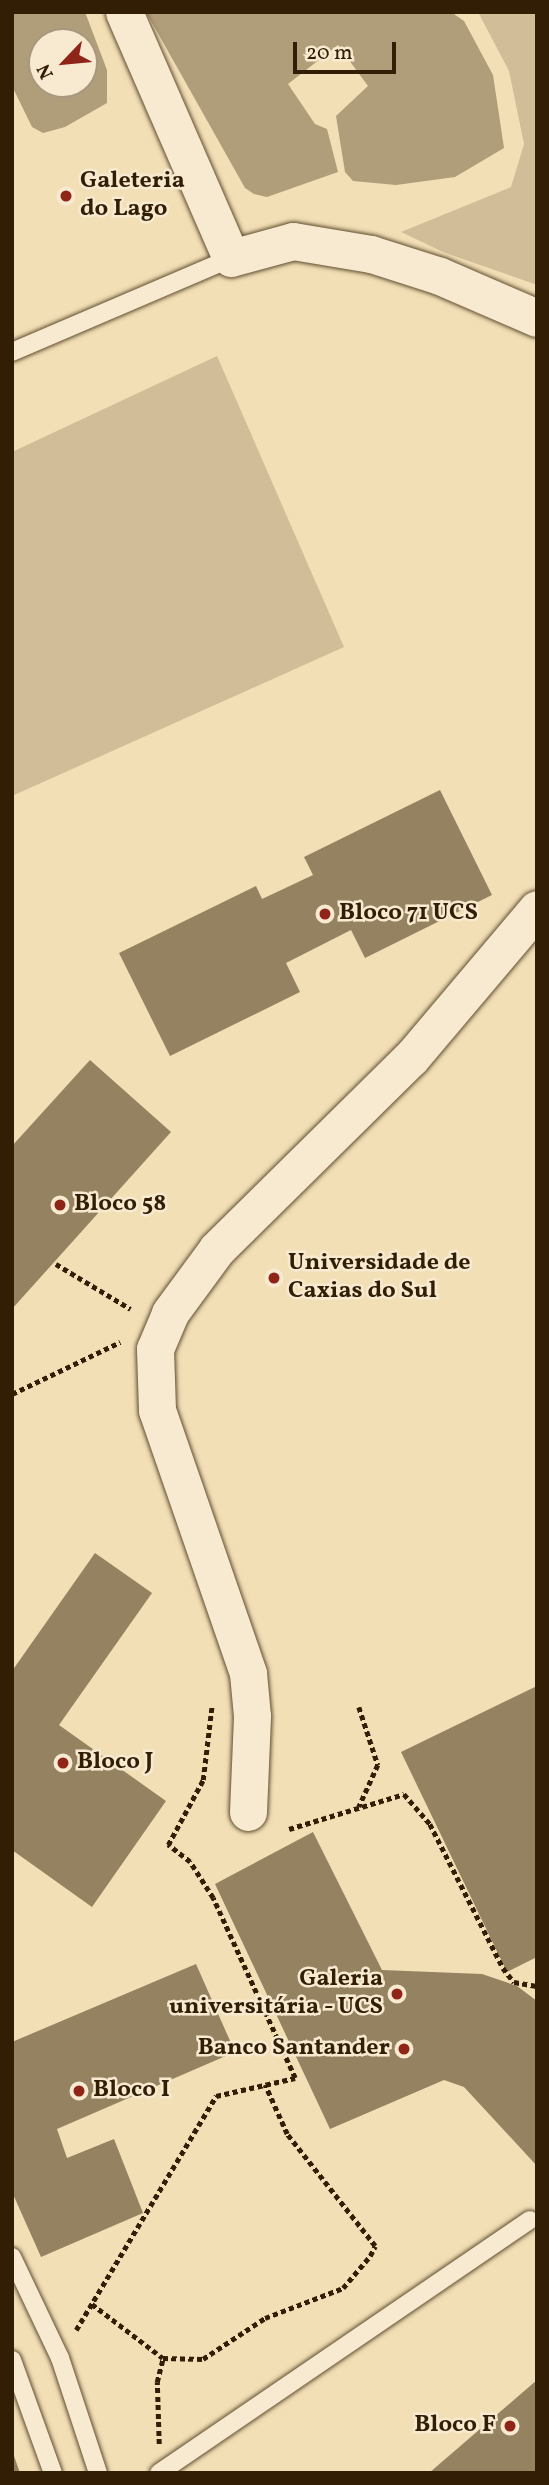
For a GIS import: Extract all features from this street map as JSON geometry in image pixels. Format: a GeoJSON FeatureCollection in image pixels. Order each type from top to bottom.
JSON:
{"type":"FeatureCollection","features":[{"type":"Feature","properties":{"kind":"street"},"geometry":{"type":"LineString","coordinates":[[124,12],[231,258],[293,242],[372,254],[440,276],[537,318]]}},
{"type":"Feature","properties":{"kind":"street"},"geometry":{"type":"LineString","coordinates":[[248,1812],[252,1716],[248,1673],[158,1410],[155,1349],[170,1313],[217,1249],[411,1058],[537,909]]}},
{"type":"Feature","properties":{"kind":"lane"},"geometry":{"type":"LineString","coordinates":[[12,352],[231,258]]}},
{"type":"Feature","properties":{"kind":"lane"},"geometry":{"type":"LineString","coordinates":[[168,2470],[530,2220]]}},
{"type":"Feature","properties":{"kind":"lane"},"geometry":{"type":"LineString","coordinates":[[12,2257],[60,2358],[98,2473]]}},
{"type":"Feature","properties":{"kind":"lane"},"geometry":{"type":"LineString","coordinates":[[12,2360],[53,2473]]}},
{"type":"Feature","properties":{"kind":"path"},"geometry":{"type":"LineString","coordinates":[[56,1264],[132,1306],[131,1317]]}},
{"type":"Feature","properties":{"kind":"path"},"geometry":{"type":"LineString","coordinates":[[12,1394],[130,1338]]}},
{"type":"Feature","properties":{"kind":"path"},"geometry":{"type":"LineString","coordinates":[[60,2358],[216,2096],[295,2078],[213,1898],[190,1862],[169,1845],[204,1780],[213,1700]]}},
{"type":"Feature","properties":{"kind":"path"},"geometry":{"type":"LineString","coordinates":[[359,1707],[378,1765],[359,1807]]}},
{"type":"Feature","properties":{"kind":"path"},"geometry":{"type":"LineString","coordinates":[[289,1829],[404,1794],[430,1824],[503,1968],[514,1982],[537,1986]]}},
{"type":"Feature","properties":{"kind":"path"},"geometry":{"type":"LineString","coordinates":[[92,2304],[163,2358],[203,2358],[265,2318],[343,2288],[375,2246],[287,2134],[265,2085]]}},
{"type":"Feature","properties":{"kind":"path"},"geometry":{"type":"LineString","coordinates":[[159,2447],[157,2382],[163,2358]]}},
{"type":"Feature","properties":{"kind":"shaded area"},"geometry":{"type":"Polygon","coordinates":[[[12,12],[85,12],[91,28],[28,28],[28,98],[98,98],[98,46],[107,70],[107,103],[65,127],[43,133],[32,127],[12,86],[12,12]]]}},
{"type":"Feature","properties":{"kind":"shaded area"},"geometry":{"type":"Polygon","coordinates":[[[146,12],[451,12],[464,21],[493,75],[504,148],[455,177],[396,185],[353,181],[345,172],[336,116],[368,86],[338,45],[288,84],[315,124],[327,129],[338,172],[267,197],[254,194],[245,188],[146,12]]]}},
{"type":"Feature","properties":{"kind":"shaded area"},"geometry":{"type":"Polygon","coordinates":[[[478,12],[537,12],[537,285],[443,252],[401,232],[511,187],[524,144],[509,71],[478,12]]]}},
{"type":"Feature","properties":{"kind":"shaded area"},"geometry":{"type":"Polygon","coordinates":[[[217,356],[344,647],[12,796],[12,452],[217,356]]]}},
{"type":"Feature","properties":{"kind":"building","name":"Bloco 71 UCS"},"geometry":{"type":"Polygon","coordinates":[[[440,790],[492,895],[365,958],[351,930],[286,963],[300,992],[170,1056],[119,953],[256,886],[262,899],[313,875],[304,857],[440,790]]]}},
{"type":"Feature","properties":{"kind":"building","name":"Bloco 58"},"geometry":{"type":"Polygon","coordinates":[[[90,1060],[171,1132],[12,1309],[12,1146],[90,1060]]]}},
{"type":"Feature","properties":{"kind":"building","name":"Bloco J"},"geometry":{"type":"Polygon","coordinates":[[[95,1553],[152,1593],[59,1725],[166,1801],[92,1907],[12,1850],[12,1671],[95,1553]]]}},
{"type":"Feature","properties":{"kind":"building"},"geometry":{"type":"Polygon","coordinates":[[[537,1686],[537,1957],[507,1972],[401,1752],[537,1686]]]}},
{"type":"Feature","properties":{"kind":"building","name":"Galeria universitária - UCS"},"geometry":{"type":"Polygon","coordinates":[[[313,1832],[382,1970],[482,1974],[517,1986],[537,2001],[537,2166],[464,2087],[444,2080],[330,2129],[215,1884],[313,1832]]]}},
{"type":"Feature","properties":{"kind":"building","name":"Bloco I"},"geometry":{"type":"Polygon","coordinates":[[[196,1964],[235,2052],[57,2129],[67,2158],[114,2139],[143,2213],[41,2257],[12,2192],[12,2042],[196,1964]]]}},
{"type":"Feature","properties":{"kind":"building","name":"Bloco F"},"geometry":{"type":"Polygon","coordinates":[[[537,2380],[537,2473],[429,2473],[537,2380]]]}},
{"type":"Feature","properties":{"kind":"building"},"geometry":{"type":"Polygon","coordinates":[[[13,2453],[20,2473],[12,2473],[13,2453]]]}},
{"type":"Feature","properties":{"kind":"place","name":"Galeteria do Lago"},"geometry":{"type":"Point","coordinates":[66,196]}},
{"type":"Feature","properties":{"kind":"place","name":"Bloco 71 UCS"},"geometry":{"type":"Point","coordinates":[325,914]}},
{"type":"Feature","properties":{"kind":"place","name":"Bloco 58"},"geometry":{"type":"Point","coordinates":[60,1205]}},
{"type":"Feature","properties":{"kind":"place","name":"Universidade de Caxias do Sul"},"geometry":{"type":"Point","coordinates":[274,1278]}},
{"type":"Feature","properties":{"kind":"place","name":"Bloco J"},"geometry":{"type":"Point","coordinates":[63,1763]}},
{"type":"Feature","properties":{"kind":"place","name":"Galeria universitária - UCS"},"geometry":{"type":"Point","coordinates":[397,1994]}},
{"type":"Feature","properties":{"kind":"place","name":"Banco Santander"},"geometry":{"type":"Point","coordinates":[404,2049]}},
{"type":"Feature","properties":{"kind":"place","name":"Bloco I"},"geometry":{"type":"Point","coordinates":[79,2091]}},
{"type":"Feature","properties":{"kind":"place","name":"Bloco F"},"geometry":{"type":"Point","coordinates":[510,2426]}}]}
